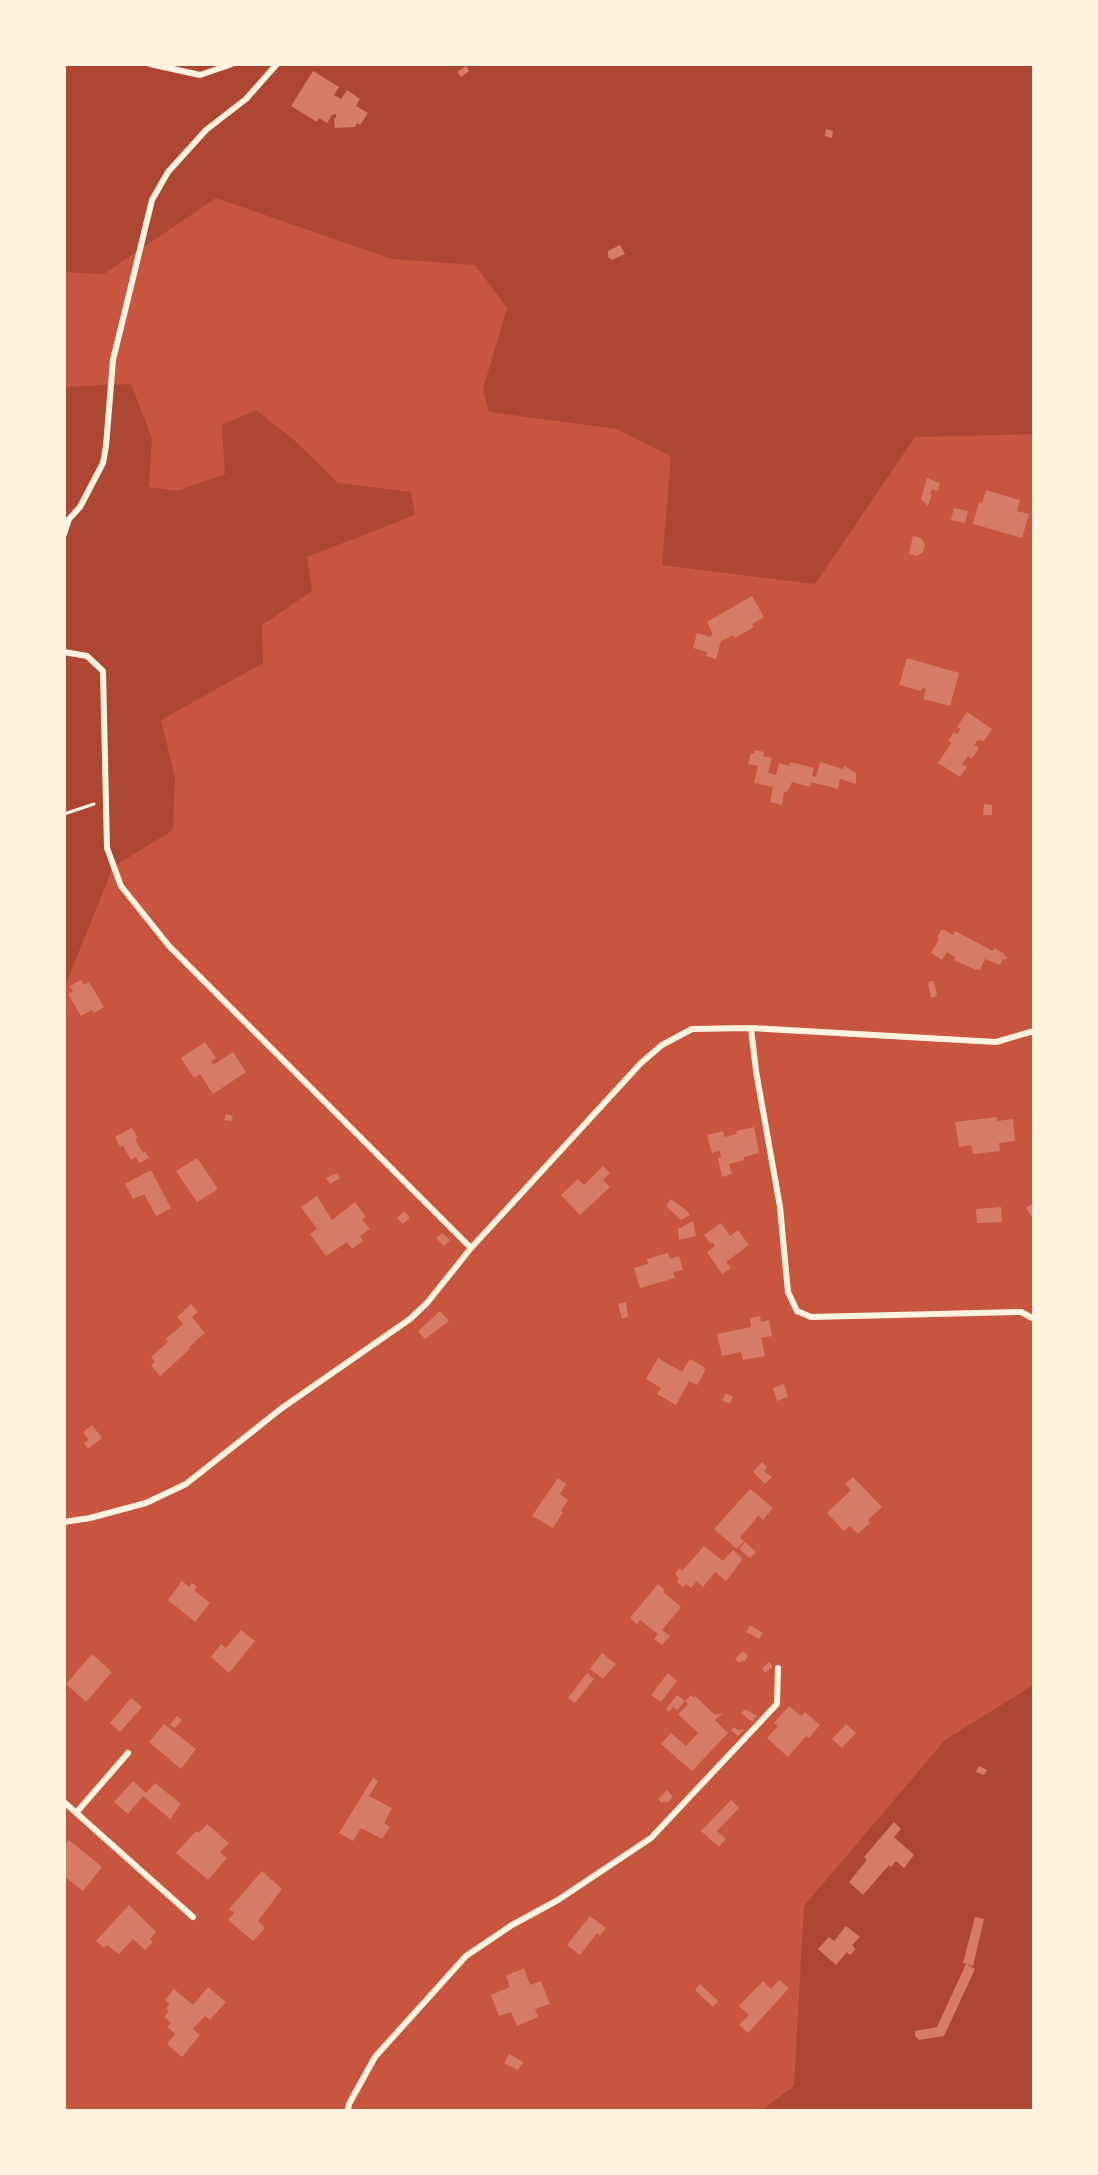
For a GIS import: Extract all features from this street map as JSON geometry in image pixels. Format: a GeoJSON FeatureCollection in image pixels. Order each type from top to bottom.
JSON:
{"type":"FeatureCollection","features":[{"type":"Feature","properties":{"kind":"street"},"geometry":{"type":"LineString","coordinates":[[150,64],[201,75],[232,64]]}},
{"type":"Feature","properties":{"kind":"street"},"geometry":{"type":"LineString","coordinates":[[64,534],[69,519],[80,507],[103,463],[113,360],[152,200],[168,172],[206,130],[246,99],[277,64]]}},
{"type":"Feature","properties":{"kind":"street"},"geometry":{"type":"LineString","coordinates":[[65,650],[87,656],[103,671],[107,848],[121,886],[169,946],[471,1248]]}},
{"type":"Feature","properties":{"kind":"street"},"geometry":{"type":"LineString","coordinates":[[751,1028],[756,1071],[780,1207],[788,1292],[797,1311],[811,1317],[1022,1312],[1034,1319]]}},
{"type":"Feature","properties":{"kind":"street"},"geometry":{"type":"LineString","coordinates":[[64,1522],[90,1518],[146,1503],[186,1484],[282,1408],[410,1319],[427,1304],[471,1248],[641,1063],[662,1045],[692,1029],[751,1028],[996,1042],[1034,1031]]}},
{"type":"Feature","properties":{"kind":"street"},"geometry":{"type":"LineString","coordinates":[[348,2110],[349,2104],[375,2057],[466,1956],[513,1925],[558,1900],[651,1838],[777,1704],[778,1668]]}},
{"type":"Feature","properties":{"kind":"street"},"geometry":{"type":"LineString","coordinates":[[76,1813],[128,1754]]}},
{"type":"Feature","properties":{"kind":"street"},"geometry":{"type":"LineString","coordinates":[[64,1802],[193,1917]]}},
{"type":"Feature","properties":{"kind":"path"},"geometry":{"type":"LineString","coordinates":[[64,814],[106,801]]}},
{"type":"Feature","properties":{"kind":"shaded area"},"geometry":{"type":"Polygon","coordinates":[[[64,65],[1033,65],[1033,434],[915,437],[815,584],[662,565],[671,456],[617,429],[489,412],[483,389],[507,308],[475,265],[392,259],[216,198],[104,274],[65,272],[64,65]]]}},
{"type":"Feature","properties":{"kind":"shaded area"},"geometry":{"type":"Polygon","coordinates":[[[131,384],[152,438],[149,487],[177,491],[225,474],[222,425],[256,410],[294,440],[338,483],[411,492],[415,515],[307,557],[312,591],[262,625],[263,663],[161,720],[175,777],[173,830],[113,867],[65,986],[64,387],[131,384]]]}},
{"type":"Feature","properties":{"kind":"shaded area"},"geometry":{"type":"Polygon","coordinates":[[[1033,1685],[1033,2110],[762,2110],[794,2086],[804,1906],[945,1740],[1033,1685]]]}},
{"type":"Feature","properties":{"kind":"building"},"geometry":{"type":"Polygon","coordinates":[[[466,66],[469,71],[461,77],[457,72],[466,66]]]}},
{"type":"Feature","properties":{"kind":"building"},"geometry":{"type":"Polygon","coordinates":[[[313,71],[339,87],[334,95],[341,99],[347,90],[360,99],[356,106],[368,113],[360,125],[357,123],[355,127],[335,128],[336,114],[332,115],[327,123],[319,118],[317,122],[291,106],[313,71]]]}},
{"type":"Feature","properties":{"kind":"building"},"geometry":{"type":"Polygon","coordinates":[[[826,129],[833,131],[832,138],[825,136],[826,129]]]}},
{"type":"Feature","properties":{"kind":"building"},"geometry":{"type":"Polygon","coordinates":[[[620,245],[625,254],[612,260],[608,257],[608,251],[620,245]]]}},
{"type":"Feature","properties":{"kind":"building"},"geometry":{"type":"Polygon","coordinates":[[[927,478],[940,483],[938,491],[932,489],[928,506],[921,499],[927,478]]]}},
{"type":"Feature","properties":{"kind":"building"},"geometry":{"type":"Polygon","coordinates":[[[986,490],[1020,500],[1017,511],[1029,514],[1022,538],[973,524],[979,502],[982,503],[986,490]]]}},
{"type":"Feature","properties":{"kind":"building"},"geometry":{"type":"Polygon","coordinates":[[[954,508],[968,511],[965,523],[951,520],[954,508]]]}},
{"type":"Feature","properties":{"kind":"building"},"geometry":{"type":"Polygon","coordinates":[[[913,536],[921,538],[925,544],[923,552],[917,556],[909,554],[913,536]]]}},
{"type":"Feature","properties":{"kind":"building"},"geometry":{"type":"Polygon","coordinates":[[[752,596],[764,617],[752,624],[754,627],[735,638],[733,635],[721,641],[716,659],[706,656],[707,652],[693,648],[697,633],[711,637],[712,633],[707,622],[752,596]]]}},
{"type":"Feature","properties":{"kind":"building"},"geometry":{"type":"Polygon","coordinates":[[[907,658],[959,673],[950,706],[923,699],[926,689],[922,688],[921,691],[899,685],[907,658]]]}},
{"type":"Feature","properties":{"kind":"building"},"geometry":{"type":"Polygon","coordinates":[[[967,712],[992,729],[984,741],[978,740],[974,745],[979,748],[972,759],[968,756],[962,764],[967,767],[960,777],[938,763],[951,743],[948,741],[954,732],[957,734],[961,729],[957,727],[967,712]]]}},
{"type":"Feature","properties":{"kind":"building"},"geometry":{"type":"Polygon","coordinates":[[[755,750],[764,752],[763,756],[772,758],[768,773],[776,775],[779,763],[789,766],[790,762],[814,768],[812,776],[816,777],[820,762],[843,769],[844,766],[848,768],[856,773],[856,784],[840,779],[838,789],[811,782],[810,787],[792,782],[787,792],[784,792],[782,805],[770,802],[773,787],[754,783],[758,766],[748,764],[751,753],[754,754],[755,750]]]}},
{"type":"Feature","properties":{"kind":"building"},"geometry":{"type":"Polygon","coordinates":[[[984,804],[992,805],[992,815],[983,815],[984,804]]]}},
{"type":"Feature","properties":{"kind":"building"},"geometry":{"type":"Polygon","coordinates":[[[942,929],[953,935],[955,931],[993,951],[994,948],[1005,954],[1006,960],[1003,959],[1000,965],[985,959],[980,970],[976,970],[954,960],[955,957],[947,952],[942,960],[931,953],[942,929]]]}},
{"type":"Feature","properties":{"kind":"building"},"geometry":{"type":"Polygon","coordinates":[[[81,980],[84,985],[89,982],[104,1007],[94,1013],[92,1010],[81,1016],[68,994],[73,991],[70,986],[81,980]]]}},
{"type":"Feature","properties":{"kind":"building"},"geometry":{"type":"Polygon","coordinates":[[[934,981],[937,996],[931,998],[928,982],[934,981]]]}},
{"type":"Feature","properties":{"kind":"building"},"geometry":{"type":"Polygon","coordinates":[[[205,1042],[216,1058],[211,1061],[213,1065],[233,1052],[246,1072],[213,1094],[200,1074],[194,1078],[181,1058],[205,1042]]]}},
{"type":"Feature","properties":{"kind":"building"},"geometry":{"type":"Polygon","coordinates":[[[226,1114],[233,1116],[231,1121],[224,1120],[226,1114]]]}},
{"type":"Feature","properties":{"kind":"building"},"geometry":{"type":"Polygon","coordinates":[[[997,1117],[997,1121],[1013,1119],[1015,1141],[999,1143],[1000,1151],[973,1154],[971,1145],[959,1147],[955,1122],[997,1117]]]}},
{"type":"Feature","properties":{"kind":"building"},"geometry":{"type":"Polygon","coordinates":[[[754,1127],[759,1153],[729,1164],[732,1174],[722,1177],[718,1158],[721,1157],[720,1151],[712,1153],[707,1135],[723,1131],[724,1137],[737,1134],[736,1131],[754,1127]]]}},
{"type":"Feature","properties":{"kind":"building"},"geometry":{"type":"Polygon","coordinates":[[[132,1128],[138,1138],[135,1139],[143,1153],[145,1151],[149,1158],[139,1163],[136,1157],[131,1160],[115,1137],[132,1128]]]}},
{"type":"Feature","properties":{"kind":"building"},"geometry":{"type":"Polygon","coordinates":[[[197,1158],[218,1189],[197,1202],[176,1171],[197,1158]]]}},
{"type":"Feature","properties":{"kind":"building"},"geometry":{"type":"Polygon","coordinates":[[[603,1166],[610,1173],[603,1180],[610,1187],[580,1215],[561,1195],[578,1179],[584,1185],[603,1166]]]}},
{"type":"Feature","properties":{"kind":"building"},"geometry":{"type":"Polygon","coordinates":[[[151,1170],[171,1208],[156,1216],[144,1194],[133,1199],[125,1184],[151,1170]]]}},
{"type":"Feature","properties":{"kind":"building"},"geometry":{"type":"Polygon","coordinates":[[[337,1173],[340,1178],[330,1184],[326,1178],[337,1173]]]}},
{"type":"Feature","properties":{"kind":"building"},"geometry":{"type":"Polygon","coordinates":[[[317,1196],[332,1220],[355,1202],[366,1217],[362,1219],[370,1229],[360,1236],[363,1241],[352,1249],[347,1242],[326,1256],[310,1234],[317,1229],[301,1207],[317,1196]]]}},
{"type":"Feature","properties":{"kind":"building"},"geometry":{"type":"Polygon","coordinates":[[[671,1199],[690,1215],[681,1220],[666,1206],[671,1199]]]}},
{"type":"Feature","properties":{"kind":"building"},"geometry":{"type":"Polygon","coordinates":[[[1034,1203],[1034,1220],[1026,1208],[1034,1203]]]}},
{"type":"Feature","properties":{"kind":"building"},"geometry":{"type":"Polygon","coordinates":[[[1001,1207],[1002,1222],[977,1223],[976,1209],[1001,1207]]]}},
{"type":"Feature","properties":{"kind":"building"},"geometry":{"type":"Polygon","coordinates":[[[404,1211],[410,1218],[403,1224],[397,1218],[404,1211]]]}},
{"type":"Feature","properties":{"kind":"building"},"geometry":{"type":"Polygon","coordinates":[[[693,1221],[696,1236],[679,1240],[678,1229],[693,1221]]]}},
{"type":"Feature","properties":{"kind":"building"},"geometry":{"type":"Polygon","coordinates":[[[721,1223],[730,1236],[738,1230],[749,1245],[726,1262],[731,1268],[722,1274],[707,1252],[715,1246],[704,1235],[721,1223]]]}},
{"type":"Feature","properties":{"kind":"building"},"geometry":{"type":"Polygon","coordinates":[[[442,1233],[450,1240],[444,1246],[436,1238],[442,1233]]]}},
{"type":"Feature","properties":{"kind":"building"},"geometry":{"type":"Polygon","coordinates":[[[668,1253],[670,1259],[679,1256],[683,1270],[673,1272],[675,1278],[640,1288],[634,1268],[648,1264],[647,1259],[668,1253]]]}},
{"type":"Feature","properties":{"kind":"building"},"geometry":{"type":"Polygon","coordinates":[[[626,1302],[628,1317],[622,1319],[618,1304],[626,1302]]]}},
{"type":"Feature","properties":{"kind":"building"},"geometry":{"type":"Polygon","coordinates":[[[191,1304],[198,1312],[192,1317],[205,1333],[160,1376],[151,1365],[155,1362],[151,1357],[183,1324],[177,1317],[191,1304]]]}},
{"type":"Feature","properties":{"kind":"building"},"geometry":{"type":"Polygon","coordinates":[[[440,1311],[449,1321],[425,1339],[418,1331],[440,1311]]]}},
{"type":"Feature","properties":{"kind":"building"},"geometry":{"type":"Polygon","coordinates":[[[760,1316],[761,1322],[769,1320],[772,1336],[761,1338],[765,1356],[743,1360],[741,1352],[722,1356],[717,1334],[751,1327],[750,1318],[760,1316]]]}},
{"type":"Feature","properties":{"kind":"building"},"geometry":{"type":"Polygon","coordinates":[[[658,1358],[682,1372],[690,1359],[704,1367],[705,1371],[697,1385],[689,1381],[676,1405],[657,1394],[661,1388],[646,1379],[658,1358]]]}},
{"type":"Feature","properties":{"kind":"building"},"geometry":{"type":"Polygon","coordinates":[[[784,1384],[788,1397],[777,1401],[773,1388],[784,1384]]]}},
{"type":"Feature","properties":{"kind":"building"},"geometry":{"type":"Polygon","coordinates":[[[726,1393],[733,1397],[730,1404],[722,1400],[726,1393]]]}},
{"type":"Feature","properties":{"kind":"building"},"geometry":{"type":"Polygon","coordinates":[[[92,1425],[102,1438],[88,1449],[84,1443],[89,1440],[83,1432],[92,1425]]]}},
{"type":"Feature","properties":{"kind":"building"},"geometry":{"type":"Polygon","coordinates":[[[762,1462],[767,1467],[764,1471],[772,1477],[765,1484],[753,1472],[762,1462]]]}},
{"type":"Feature","properties":{"kind":"building"},"geometry":{"type":"Polygon","coordinates":[[[853,1477],[882,1507],[868,1520],[870,1523],[858,1534],[850,1526],[844,1531],[827,1513],[851,1490],[845,1484],[853,1477]]]}},
{"type":"Feature","properties":{"kind":"building"},"geometry":{"type":"Polygon","coordinates":[[[558,1478],[566,1484],[560,1494],[568,1500],[553,1528],[532,1516],[558,1478]]]}},
{"type":"Feature","properties":{"kind":"building"},"geometry":{"type":"Polygon","coordinates":[[[750,1489],[773,1508],[763,1520],[758,1515],[740,1537],[744,1541],[737,1549],[714,1529],[750,1489]]]}},
{"type":"Feature","properties":{"kind":"building"},"geometry":{"type":"Polygon","coordinates":[[[745,1542],[756,1552],[750,1558],[739,1549],[745,1542]]]}},
{"type":"Feature","properties":{"kind":"building"},"geometry":{"type":"Polygon","coordinates":[[[704,1546],[723,1561],[733,1550],[743,1559],[726,1581],[715,1572],[703,1587],[697,1581],[691,1588],[686,1584],[683,1587],[677,1582],[679,1579],[675,1573],[680,1568],[682,1571],[704,1546]]]}},
{"type":"Feature","properties":{"kind":"building"},"geometry":{"type":"Polygon","coordinates":[[[182,1581],[189,1587],[192,1583],[197,1587],[194,1590],[210,1603],[195,1622],[168,1600],[182,1581]]]}},
{"type":"Feature","properties":{"kind":"building"},"geometry":{"type":"Polygon","coordinates":[[[658,1584],[665,1590],[663,1592],[681,1607],[662,1630],[670,1636],[662,1645],[654,1639],[658,1634],[640,1620],[637,1624],[630,1618],[658,1584]]]}},
{"type":"Feature","properties":{"kind":"building"},"geometry":{"type":"Polygon","coordinates":[[[750,1625],[763,1633],[759,1639],[746,1632],[750,1625]]]}},
{"type":"Feature","properties":{"kind":"building"},"geometry":{"type":"Polygon","coordinates":[[[241,1630],[255,1641],[229,1673],[211,1657],[221,1644],[226,1648],[241,1630]]]}},
{"type":"Feature","properties":{"kind":"building"},"geometry":{"type":"Polygon","coordinates":[[[743,1651],[748,1656],[744,1662],[742,1660],[740,1663],[735,1659],[743,1651]]]}},
{"type":"Feature","properties":{"kind":"building"},"geometry":{"type":"Polygon","coordinates":[[[602,1653],[616,1664],[603,1679],[590,1669],[602,1653]]]}},
{"type":"Feature","properties":{"kind":"building"},"geometry":{"type":"Polygon","coordinates":[[[92,1654],[112,1672],[86,1702],[66,1684],[92,1654]]]}},
{"type":"Feature","properties":{"kind":"building"},"geometry":{"type":"Polygon","coordinates":[[[769,1662],[773,1666],[765,1673],[762,1668],[769,1662]]]}},
{"type":"Feature","properties":{"kind":"building"},"geometry":{"type":"Polygon","coordinates":[[[587,1673],[594,1679],[575,1703],[568,1698],[587,1673]]]}},
{"type":"Feature","properties":{"kind":"building"},"geometry":{"type":"Polygon","coordinates":[[[668,1673],[677,1681],[661,1702],[651,1695],[668,1673]]]}},
{"type":"Feature","properties":{"kind":"building"},"geometry":{"type":"Polygon","coordinates":[[[677,1695],[685,1701],[677,1710],[673,1707],[669,1712],[666,1709],[677,1695]]]}},
{"type":"Feature","properties":{"kind":"building"},"geometry":{"type":"Polygon","coordinates":[[[691,1695],[715,1715],[723,1713],[715,1720],[728,1733],[692,1771],[661,1744],[671,1733],[686,1746],[698,1733],[678,1714],[688,1704],[685,1701],[691,1695]]]}},
{"type":"Feature","properties":{"kind":"building"},"geometry":{"type":"Polygon","coordinates":[[[131,1698],[142,1707],[120,1732],[110,1723],[131,1698]]]}},
{"type":"Feature","properties":{"kind":"building"},"geometry":{"type":"Polygon","coordinates":[[[789,1706],[801,1716],[805,1712],[820,1725],[809,1738],[806,1736],[788,1757],[767,1738],[778,1726],[774,1723],[789,1706]]]}},
{"type":"Feature","properties":{"kind":"building"},"geometry":{"type":"Polygon","coordinates":[[[744,1710],[757,1716],[752,1722],[741,1713],[744,1710]]]}},
{"type":"Feature","properties":{"kind":"building"},"geometry":{"type":"Polygon","coordinates":[[[177,1716],[182,1720],[175,1728],[170,1725],[177,1716]]]}},
{"type":"Feature","properties":{"kind":"building"},"geometry":{"type":"Polygon","coordinates":[[[164,1724],[196,1749],[181,1769],[149,1742],[164,1724]]]}},
{"type":"Feature","properties":{"kind":"building"},"geometry":{"type":"Polygon","coordinates":[[[846,1724],[856,1733],[842,1748],[832,1739],[846,1724]]]}},
{"type":"Feature","properties":{"kind":"building"},"geometry":{"type":"Polygon","coordinates":[[[734,1727],[738,1730],[745,1729],[738,1736],[731,1730],[734,1727]]]}},
{"type":"Feature","properties":{"kind":"building"},"geometry":{"type":"Polygon","coordinates":[[[979,1766],[987,1770],[984,1775],[976,1772],[979,1766]]]}},
{"type":"Feature","properties":{"kind":"building"},"geometry":{"type":"Polygon","coordinates":[[[373,1778],[378,1781],[369,1796],[392,1808],[384,1823],[390,1827],[382,1839],[361,1828],[353,1841],[339,1833],[373,1778]]]}},
{"type":"Feature","properties":{"kind":"building"},"geometry":{"type":"Polygon","coordinates":[[[133,1781],[146,1793],[155,1783],[181,1804],[170,1819],[143,1796],[128,1814],[114,1802],[133,1781]]]}},
{"type":"Feature","properties":{"kind":"building"},"geometry":{"type":"Polygon","coordinates":[[[667,1790],[673,1797],[667,1803],[665,1801],[662,1803],[658,1799],[667,1790]]]}},
{"type":"Feature","properties":{"kind":"building"},"geometry":{"type":"Polygon","coordinates":[[[731,1800],[739,1808],[717,1831],[726,1839],[719,1847],[701,1831],[731,1800]]]}},
{"type":"Feature","properties":{"kind":"building"},"geometry":{"type":"Polygon","coordinates":[[[894,1822],[901,1829],[894,1837],[914,1855],[904,1868],[896,1861],[891,1867],[889,1865],[863,1895],[849,1882],[867,1860],[864,1857],[894,1822]]]}},
{"type":"Feature","properties":{"kind":"building"},"geometry":{"type":"Polygon","coordinates":[[[207,1824],[229,1843],[220,1852],[227,1858],[208,1880],[176,1853],[196,1831],[199,1833],[207,1824]]]}},
{"type":"Feature","properties":{"kind":"building"},"geometry":{"type":"Polygon","coordinates":[[[69,1840],[102,1867],[83,1891],[64,1876],[64,1846],[69,1840]]]}},
{"type":"Feature","properties":{"kind":"building"},"geometry":{"type":"Polygon","coordinates":[[[262,1871],[282,1889],[258,1921],[265,1928],[253,1941],[228,1920],[234,1913],[229,1909],[262,1871]]]}},
{"type":"Feature","properties":{"kind":"building"},"geometry":{"type":"Polygon","coordinates":[[[129,1905],[156,1932],[150,1939],[153,1942],[145,1950],[133,1939],[119,1954],[107,1945],[104,1948],[96,1941],[129,1905]]]}},
{"type":"Feature","properties":{"kind":"building"},"geometry":{"type":"Polygon","coordinates":[[[590,1916],[606,1928],[600,1936],[597,1933],[580,1955],[567,1945],[590,1916]]]}},
{"type":"Feature","properties":{"kind":"building"},"geometry":{"type":"Polygon","coordinates":[[[975,1917],[984,1919],[973,1966],[963,1963],[975,1917]]]}},
{"type":"Feature","properties":{"kind":"building"},"geometry":{"type":"Polygon","coordinates":[[[846,1926],[860,1937],[852,1945],[856,1949],[850,1955],[847,1952],[836,1965],[818,1949],[829,1937],[834,1941],[846,1926]]]}},
{"type":"Feature","properties":{"kind":"building"},"geometry":{"type":"Polygon","coordinates":[[[966,1964],[975,1969],[944,2036],[919,2040],[915,2036],[915,2031],[937,2027],[966,1964]]]}},
{"type":"Feature","properties":{"kind":"building"},"geometry":{"type":"Polygon","coordinates":[[[524,1968],[530,1985],[541,1981],[550,2004],[535,2009],[538,2017],[517,2026],[511,2012],[499,2016],[491,1995],[510,1987],[506,1976],[524,1968]]]}},
{"type":"Feature","properties":{"kind":"building"},"geometry":{"type":"Polygon","coordinates":[[[779,1980],[789,1988],[748,2033],[739,2025],[749,2015],[739,2006],[763,1981],[771,1989],[779,1980]]]}},
{"type":"Feature","properties":{"kind":"building"},"geometry":{"type":"Polygon","coordinates":[[[700,1984],[718,2001],[713,2007],[695,1990],[700,1984]]]}},
{"type":"Feature","properties":{"kind":"building"},"geometry":{"type":"Polygon","coordinates":[[[208,1987],[226,2002],[210,2020],[205,2016],[193,2029],[200,2035],[182,2057],[167,2044],[175,2034],[167,2027],[171,2023],[164,2017],[169,2011],[166,2008],[170,2004],[165,2000],[174,1989],[193,2005],[208,1987]]]}},
{"type":"Feature","properties":{"kind":"building"},"geometry":{"type":"Polygon","coordinates":[[[509,2054],[523,2062],[518,2070],[504,2063],[509,2054]]]}}]}
